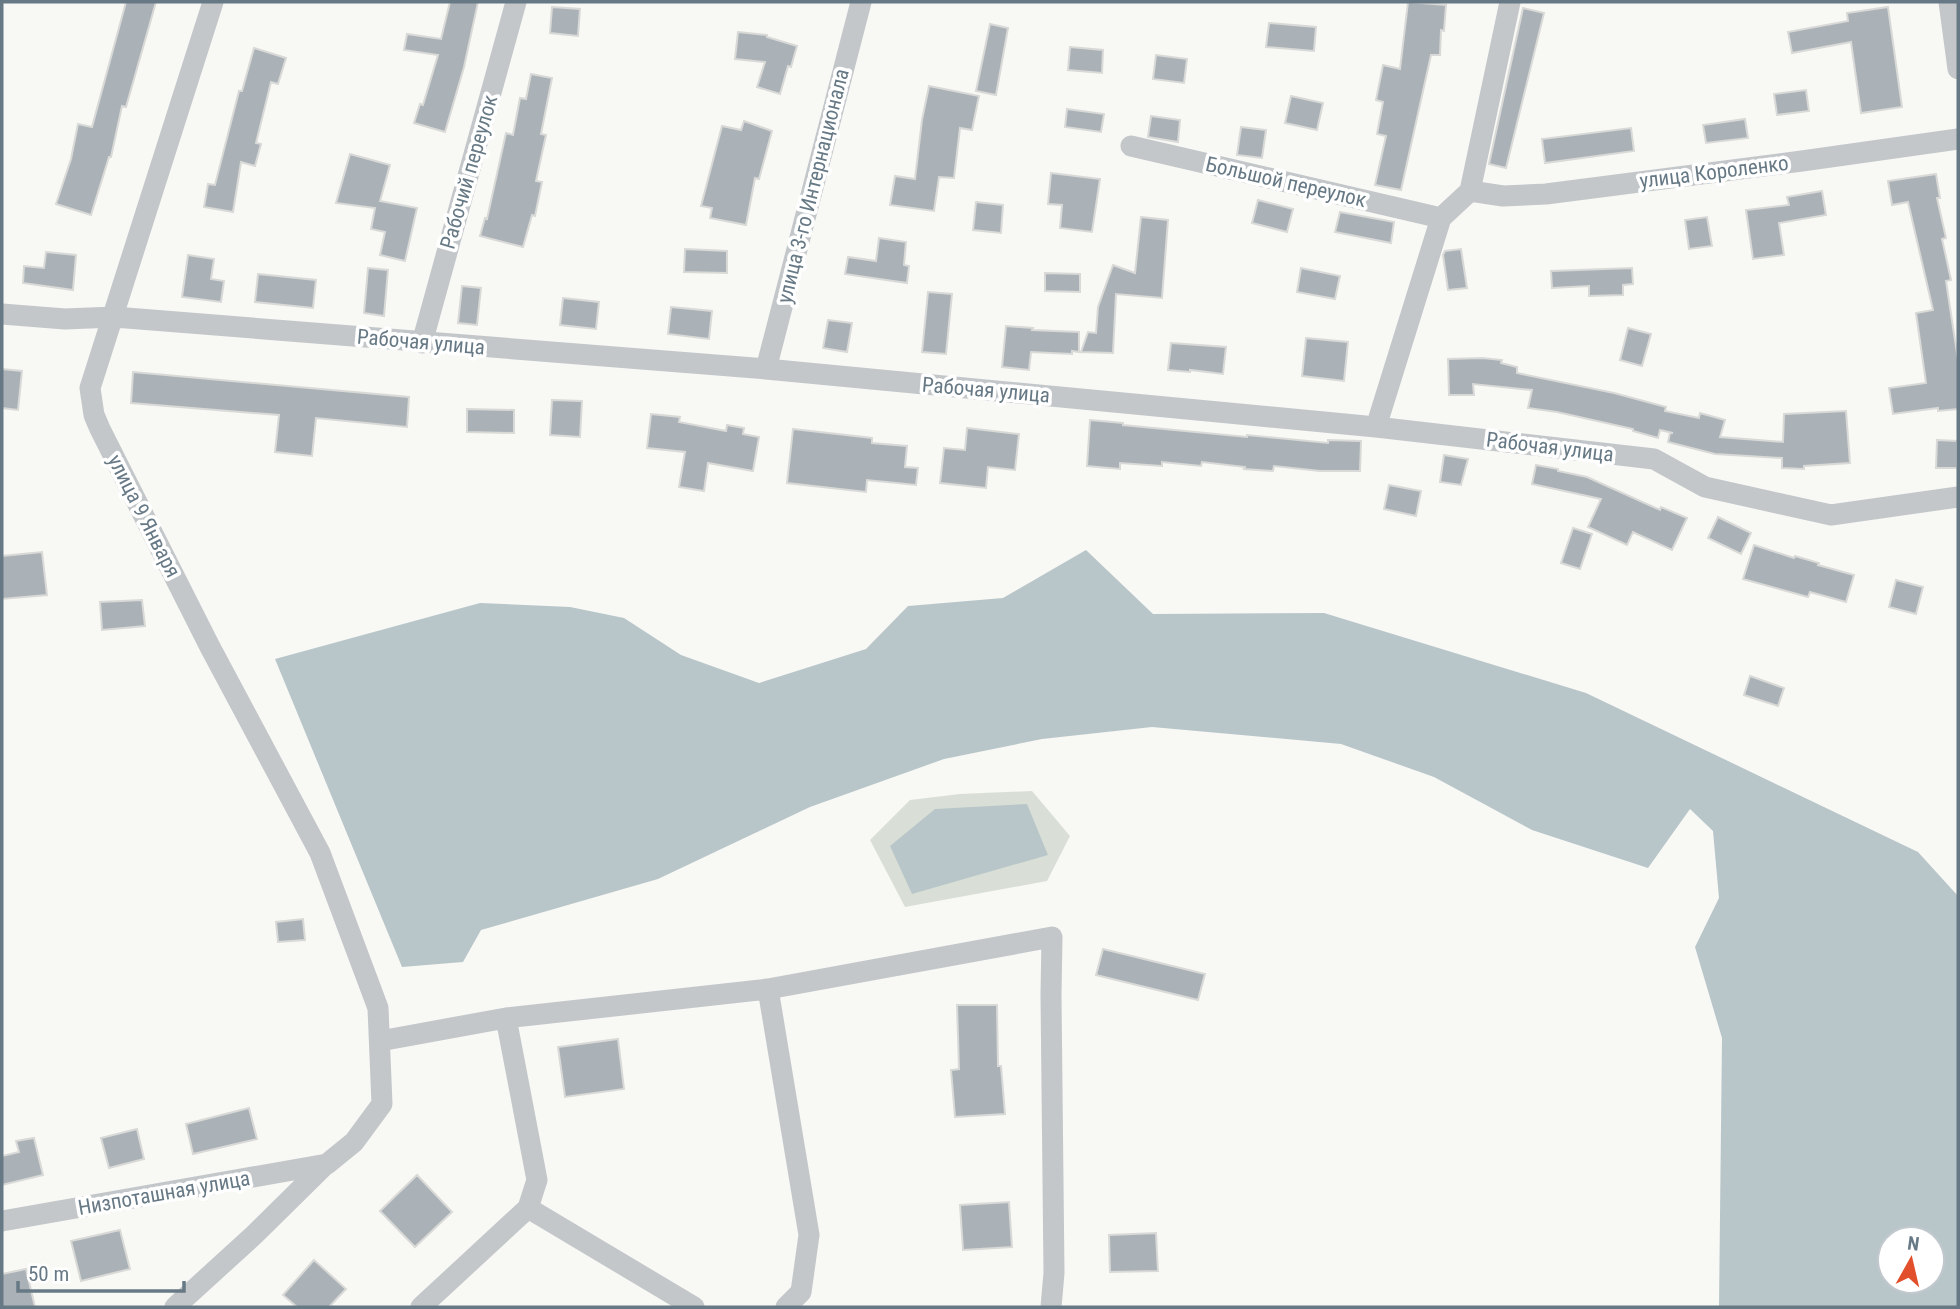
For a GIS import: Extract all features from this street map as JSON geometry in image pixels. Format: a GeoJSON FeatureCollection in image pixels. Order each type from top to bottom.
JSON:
{"type":"FeatureCollection","features":[{"type":"Feature","properties":{"kind":"street","name":"улица 9 Января"},"geometry":{"type":"LineString","coordinates":[[213,2],[90,387],[94,415],[210,648],[320,853],[378,1008]]}},
{"type":"Feature","properties":{"kind":"street","name":"Рабочий переулок"},"geometry":{"type":"LineString","coordinates":[[422,343],[516,2]]}},
{"type":"Feature","properties":{"kind":"street","name":"улица 3-го Интернационала"},"geometry":{"type":"LineString","coordinates":[[766,369],[861,2]]}},
{"type":"Feature","properties":{"kind":"street"},"geometry":{"type":"LineString","coordinates":[[1376,427],[1441,218],[1470,191],[1510,2]]}},
{"type":"Feature","properties":{"kind":"street"},"geometry":{"type":"LineString","coordinates":[[1949,2],[1958,69]]}},
{"type":"Feature","properties":{"kind":"street","name":"улица Короленко"},"geometry":{"type":"LineString","coordinates":[[1470,191],[1503,196],[1546,194],[1958,139]]}},
{"type":"Feature","properties":{"kind":"street","name":"Большой переулок"},"geometry":{"type":"LineString","coordinates":[[1131,146],[1441,218]]}},
{"type":"Feature","properties":{"kind":"street","name":"Рабочая улица"},"geometry":{"type":"LineString","coordinates":[[2,314],[65,319],[114,317],[766,369],[1376,427],[1654,459],[1705,487],[1831,514],[1958,497]]}},
{"type":"Feature","properties":{"kind":"street"},"geometry":{"type":"LineString","coordinates":[[380,1041],[506,1018],[768,989],[1052,937],[1054,1273],[1051,1307]]}},
{"type":"Feature","properties":{"kind":"street"},"geometry":{"type":"LineString","coordinates":[[768,989],[809,1235],[801,1292],[786,1307]]}},
{"type":"Feature","properties":{"kind":"street","name":"Низпоташная улица"},"geometry":{"type":"LineString","coordinates":[[175,1307],[326,1164],[354,1142],[382,1104],[378,1008]]}},
{"type":"Feature","properties":{"kind":"street"},"geometry":{"type":"LineString","coordinates":[[421,1307],[528,1208],[537,1181],[506,1018]]}},
{"type":"Feature","properties":{"kind":"street","name":"Низпоташная улица"},"geometry":{"type":"LineString","coordinates":[[2,1222],[326,1164]]}},
{"type":"Feature","properties":{"kind":"street"},"geometry":{"type":"LineString","coordinates":[[528,1208],[694,1307]]}},
{"type":"Feature","properties":{"kind":"shaded area"},"geometry":{"type":"Polygon","coordinates":[[[1086,550],[1153,614],[1324,613],[1586,693],[1918,852],[1958,896],[1958,1307],[1719,1307],[1722,1038],[1695,947],[1719,898],[1713,831],[1690,809],[1648,868],[1532,830],[1434,777],[1341,744],[1152,727],[1042,739],[944,759],[810,807],[658,879],[481,930],[463,962],[402,967],[275,659],[480,603],[570,607],[624,618],[681,655],[759,683],[866,649],[908,606],[1003,598],[1086,550]]]}},
{"type":"Feature","properties":{"kind":"shaded area"},"geometry":{"type":"Polygon","coordinates":[[[1032,791],[1070,836],[1047,881],[905,907],[870,840],[910,800],[960,794],[1032,791]]]}},
{"type":"Feature","properties":{"kind":"shaded area"},"geometry":{"type":"Polygon","coordinates":[[[1027,804],[1048,855],[912,894],[890,846],[935,809],[1027,804]]]}},
{"type":"Feature","properties":{"kind":"building"},"geometry":{"type":"Polygon","coordinates":[[[126,2],[156,2],[126,107],[122,106],[111,157],[91,215],[56,204],[71,159],[78,124],[92,127],[126,2]]]}},
{"type":"Feature","properties":{"kind":"building"},"geometry":{"type":"Polygon","coordinates":[[[450,2],[478,2],[464,67],[445,132],[414,123],[420,104],[423,105],[438,55],[404,50],[407,34],[441,39],[450,2]]]}},
{"type":"Feature","properties":{"kind":"building"},"geometry":{"type":"Polygon","coordinates":[[[1408,2],[1446,5],[1440,55],[1431,55],[1401,190],[1375,185],[1386,136],[1377,134],[1383,102],[1376,100],[1383,65],[1400,69],[1408,2]]]}},
{"type":"Feature","properties":{"kind":"building"},"geometry":{"type":"Polygon","coordinates":[[[552,7],[580,9],[578,36],[550,33],[552,7]]]}},
{"type":"Feature","properties":{"kind":"building"},"geometry":{"type":"Polygon","coordinates":[[[1888,7],[1902,107],[1861,113],[1851,42],[1792,53],[1788,32],[1848,21],[1847,13],[1888,7]]]}},
{"type":"Feature","properties":{"kind":"building"},"geometry":{"type":"Polygon","coordinates":[[[1523,8],[1544,13],[1506,168],[1489,164],[1523,8]]]}},
{"type":"Feature","properties":{"kind":"building"},"geometry":{"type":"Polygon","coordinates":[[[1269,23],[1316,27],[1314,51],[1266,47],[1269,23]]]}},
{"type":"Feature","properties":{"kind":"building"},"geometry":{"type":"Polygon","coordinates":[[[990,24],[1008,28],[996,95],[976,91],[990,24]]]}},
{"type":"Feature","properties":{"kind":"building"},"geometry":{"type":"Polygon","coordinates":[[[738,32],[767,35],[797,46],[780,94],[757,87],[765,62],[735,59],[738,32]]]}},
{"type":"Feature","properties":{"kind":"building"},"geometry":{"type":"Polygon","coordinates":[[[1070,47],[1103,50],[1102,73],[1068,70],[1070,47]]]}},
{"type":"Feature","properties":{"kind":"building"},"geometry":{"type":"Polygon","coordinates":[[[254,48],[286,58],[278,84],[271,82],[256,143],[261,144],[255,166],[241,162],[233,212],[204,207],[208,184],[215,185],[239,91],[242,91],[254,48]]]}},
{"type":"Feature","properties":{"kind":"building"},"geometry":{"type":"Polygon","coordinates":[[[1156,55],[1187,59],[1184,83],[1153,79],[1156,55]]]}},
{"type":"Feature","properties":{"kind":"building"},"geometry":{"type":"Polygon","coordinates":[[[531,74],[552,78],[541,134],[546,135],[536,181],[542,182],[535,216],[532,215],[523,247],[480,236],[485,218],[487,219],[506,133],[513,135],[520,98],[526,99],[531,74]]]}},
{"type":"Feature","properties":{"kind":"building"},"geometry":{"type":"Polygon","coordinates":[[[929,86],[979,96],[972,130],[960,128],[954,178],[939,177],[934,211],[890,205],[895,176],[915,179],[929,86]]]}},
{"type":"Feature","properties":{"kind":"building"},"geometry":{"type":"Polygon","coordinates":[[[1806,90],[1809,111],[1777,115],[1774,94],[1806,90]]]}},
{"type":"Feature","properties":{"kind":"building"},"geometry":{"type":"Polygon","coordinates":[[[1291,96],[1323,103],[1317,130],[1285,123],[1291,96]]]}},
{"type":"Feature","properties":{"kind":"building"},"geometry":{"type":"Polygon","coordinates":[[[1067,109],[1104,114],[1101,132],[1065,127],[1067,109]]]}},
{"type":"Feature","properties":{"kind":"building"},"geometry":{"type":"Polygon","coordinates":[[[1151,116],[1180,120],[1178,142],[1148,137],[1151,116]]]}},
{"type":"Feature","properties":{"kind":"building"},"geometry":{"type":"Polygon","coordinates":[[[1745,119],[1748,138],[1706,143],[1703,125],[1745,119]]]}},
{"type":"Feature","properties":{"kind":"building"},"geometry":{"type":"Polygon","coordinates":[[[744,121],[772,131],[759,179],[755,178],[746,225],[710,218],[712,208],[701,206],[722,126],[741,130],[744,121]]]}},
{"type":"Feature","properties":{"kind":"building"},"geometry":{"type":"Polygon","coordinates":[[[1241,127],[1266,130],[1262,158],[1237,155],[1241,127]]]}},
{"type":"Feature","properties":{"kind":"building"},"geometry":{"type":"Polygon","coordinates":[[[1631,128],[1634,151],[1545,163],[1542,139],[1631,128]]]}},
{"type":"Feature","properties":{"kind":"building"},"geometry":{"type":"Polygon","coordinates":[[[350,154],[390,165],[380,201],[417,208],[405,261],[380,255],[385,232],[371,229],[375,208],[336,203],[350,154]]]}},
{"type":"Feature","properties":{"kind":"building"},"geometry":{"type":"Polygon","coordinates":[[[1051,173],[1100,179],[1092,232],[1060,228],[1062,205],[1048,204],[1051,173]]]}},
{"type":"Feature","properties":{"kind":"building"},"geometry":{"type":"Polygon","coordinates":[[[1936,174],[1940,198],[1937,198],[1946,238],[1942,239],[1951,280],[1946,281],[1958,360],[1958,409],[1938,411],[1938,408],[1893,414],[1889,388],[1926,383],[1916,313],[1933,310],[1908,202],[1892,205],[1888,181],[1936,174]]]}},
{"type":"Feature","properties":{"kind":"building"},"geometry":{"type":"Polygon","coordinates":[[[1822,191],[1826,215],[1779,223],[1784,255],[1753,259],[1746,210],[1789,205],[1787,197],[1822,191]]]}},
{"type":"Feature","properties":{"kind":"building"},"geometry":{"type":"Polygon","coordinates":[[[1258,200],[1293,209],[1287,232],[1252,223],[1258,200]]]}},
{"type":"Feature","properties":{"kind":"building"},"geometry":{"type":"Polygon","coordinates":[[[976,202],[1003,205],[1001,233],[973,230],[976,202]]]}},
{"type":"Feature","properties":{"kind":"building"},"geometry":{"type":"Polygon","coordinates":[[[1340,212],[1394,222],[1391,243],[1335,232],[1340,212]]]}},
{"type":"Feature","properties":{"kind":"building"},"geometry":{"type":"Polygon","coordinates":[[[1141,217],[1168,220],[1162,298],[1116,294],[1113,353],[1081,352],[1088,332],[1096,333],[1098,307],[1113,265],[1135,273],[1141,217]]]}},
{"type":"Feature","properties":{"kind":"building"},"geometry":{"type":"Polygon","coordinates":[[[1707,217],[1712,246],[1689,249],[1685,220],[1707,217]]]}},
{"type":"Feature","properties":{"kind":"building"},"geometry":{"type":"Polygon","coordinates":[[[879,238],[906,242],[904,265],[909,266],[907,283],[845,274],[848,257],[876,261],[879,238]]]}},
{"type":"Feature","properties":{"kind":"building"},"geometry":{"type":"Polygon","coordinates":[[[685,249],[727,251],[727,273],[684,272],[685,249]]]}},
{"type":"Feature","properties":{"kind":"building"},"geometry":{"type":"Polygon","coordinates":[[[1461,249],[1467,288],[1448,290],[1443,255],[1445,251],[1461,249]]]}},
{"type":"Feature","properties":{"kind":"building"},"geometry":{"type":"Polygon","coordinates":[[[46,252],[76,255],[73,290],[23,283],[24,266],[44,268],[46,252]]]}},
{"type":"Feature","properties":{"kind":"building"},"geometry":{"type":"Polygon","coordinates":[[[188,255],[214,259],[211,279],[224,281],[221,302],[182,297],[188,255]]]}},
{"type":"Feature","properties":{"kind":"building"},"geometry":{"type":"Polygon","coordinates":[[[368,268],[388,270],[384,316],[364,313],[368,268]]]}},
{"type":"Feature","properties":{"kind":"building"},"geometry":{"type":"Polygon","coordinates":[[[1301,268],[1340,276],[1335,299],[1297,292],[1301,268]]]}},
{"type":"Feature","properties":{"kind":"building"},"geometry":{"type":"Polygon","coordinates":[[[1632,268],[1633,284],[1623,285],[1623,295],[1589,296],[1589,286],[1552,288],[1551,271],[1632,268]]]}},
{"type":"Feature","properties":{"kind":"building"},"geometry":{"type":"Polygon","coordinates":[[[1045,273],[1080,274],[1080,292],[1045,291],[1045,273]]]}},
{"type":"Feature","properties":{"kind":"building"},"geometry":{"type":"Polygon","coordinates":[[[258,274],[316,280],[313,308],[255,302],[258,274]]]}},
{"type":"Feature","properties":{"kind":"building"},"geometry":{"type":"Polygon","coordinates":[[[462,286],[481,288],[477,325],[458,323],[462,286]]]}},
{"type":"Feature","properties":{"kind":"building"},"geometry":{"type":"Polygon","coordinates":[[[928,292],[952,294],[946,354],[922,352],[928,292]]]}},
{"type":"Feature","properties":{"kind":"building"},"geometry":{"type":"Polygon","coordinates":[[[563,298],[599,302],[596,329],[560,325],[563,298]]]}},
{"type":"Feature","properties":{"kind":"building"},"geometry":{"type":"Polygon","coordinates":[[[671,307],[712,311],[709,339],[668,334],[671,307]]]}},
{"type":"Feature","properties":{"kind":"building"},"geometry":{"type":"Polygon","coordinates":[[[828,320],[852,323],[847,352],[823,348],[828,320]]]}},
{"type":"Feature","properties":{"kind":"building"},"geometry":{"type":"Polygon","coordinates":[[[1006,326],[1079,332],[1079,352],[1031,352],[1029,370],[1002,367],[1006,326]]]}},
{"type":"Feature","properties":{"kind":"building"},"geometry":{"type":"Polygon","coordinates":[[[1628,328],[1651,334],[1642,366],[1620,360],[1628,328]]]}},
{"type":"Feature","properties":{"kind":"building"},"geometry":{"type":"Polygon","coordinates":[[[1306,338],[1348,342],[1344,381],[1302,376],[1306,338]]]}},
{"type":"Feature","properties":{"kind":"building"},"geometry":{"type":"Polygon","coordinates":[[[1171,343],[1226,347],[1223,374],[1168,370],[1171,343]]]}},
{"type":"Feature","properties":{"kind":"building"},"geometry":{"type":"Polygon","coordinates":[[[1448,359],[1502,360],[1501,363],[1517,367],[1517,373],[1614,393],[1666,407],[1665,411],[1699,418],[1700,413],[1725,420],[1720,437],[1783,442],[1784,414],[1846,411],[1850,463],[1804,466],[1804,469],[1782,468],[1782,458],[1715,454],[1668,442],[1670,433],[1673,433],[1660,430],[1658,438],[1633,429],[1528,408],[1532,390],[1473,384],[1474,395],[1449,395],[1448,359]]]}},
{"type":"Feature","properties":{"kind":"building"},"geometry":{"type":"Polygon","coordinates":[[[2,369],[22,371],[18,410],[2,408],[2,369]]]}},
{"type":"Feature","properties":{"kind":"building"},"geometry":{"type":"Polygon","coordinates":[[[133,372],[409,397],[407,427],[316,418],[312,456],[275,452],[279,415],[131,403],[133,372]]]}},
{"type":"Feature","properties":{"kind":"building"},"geometry":{"type":"Polygon","coordinates":[[[552,400],[582,401],[580,437],[550,435],[552,400]]]}},
{"type":"Feature","properties":{"kind":"building"},"geometry":{"type":"Polygon","coordinates":[[[467,409],[514,410],[514,433],[467,432],[467,409]]]}},
{"type":"Feature","properties":{"kind":"building"},"geometry":{"type":"Polygon","coordinates":[[[651,414],[680,417],[679,422],[726,431],[727,425],[744,428],[743,434],[759,437],[753,471],[708,463],[704,491],[679,487],[685,452],[647,448],[651,414]]]}},
{"type":"Feature","properties":{"kind":"building"},"geometry":{"type":"Polygon","coordinates":[[[1090,420],[1247,437],[1328,443],[1328,440],[1361,441],[1360,471],[1320,471],[1274,466],[1273,471],[1202,462],[1201,466],[1162,462],[1162,466],[1120,463],[1120,469],[1087,466],[1090,420]]]}},
{"type":"Feature","properties":{"kind":"building"},"geometry":{"type":"Polygon","coordinates":[[[967,428],[1019,434],[1015,470],[988,467],[986,488],[940,483],[944,448],[965,450],[967,428]]]}},
{"type":"Feature","properties":{"kind":"building"},"geometry":{"type":"Polygon","coordinates":[[[793,429],[872,438],[872,443],[907,446],[905,467],[918,468],[916,485],[867,480],[866,492],[787,483],[793,429]]]}},
{"type":"Feature","properties":{"kind":"building"},"geometry":{"type":"Polygon","coordinates":[[[1937,440],[1957,441],[1957,468],[1936,468],[1937,440]]]}},
{"type":"Feature","properties":{"kind":"building"},"geometry":{"type":"Polygon","coordinates":[[[1444,455],[1468,459],[1461,485],[1440,482],[1444,455]]]}},
{"type":"Feature","properties":{"kind":"building"},"geometry":{"type":"Polygon","coordinates":[[[1536,465],[1587,477],[1660,510],[1661,507],[1687,518],[1672,550],[1633,532],[1627,545],[1588,527],[1601,499],[1532,484],[1536,465]]]}},
{"type":"Feature","properties":{"kind":"building"},"geometry":{"type":"Polygon","coordinates":[[[1389,485],[1421,491],[1416,516],[1384,509],[1389,485]]]}},
{"type":"Feature","properties":{"kind":"building"},"geometry":{"type":"Polygon","coordinates":[[[1718,517],[1751,533],[1741,554],[1708,538],[1718,517]]]}},
{"type":"Feature","properties":{"kind":"building"},"geometry":{"type":"Polygon","coordinates":[[[1573,528],[1592,534],[1580,569],[1561,563],[1573,528]]]}},
{"type":"Feature","properties":{"kind":"building"},"geometry":{"type":"Polygon","coordinates":[[[1754,545],[1854,575],[1846,602],[1810,592],[1808,597],[1743,579],[1754,545]]]}},
{"type":"Feature","properties":{"kind":"building"},"geometry":{"type":"Polygon","coordinates":[[[42,552],[47,595],[2,599],[2,556],[42,552]]]}},
{"type":"Feature","properties":{"kind":"building"},"geometry":{"type":"Polygon","coordinates":[[[1896,580],[1923,587],[1916,614],[1889,607],[1896,580]]]}},
{"type":"Feature","properties":{"kind":"building"},"geometry":{"type":"Polygon","coordinates":[[[142,600],[145,626],[102,630],[100,602],[142,600]]]}},
{"type":"Feature","properties":{"kind":"building"},"geometry":{"type":"Polygon","coordinates":[[[1750,676],[1784,688],[1778,706],[1744,695],[1750,676]]]}},
{"type":"Feature","properties":{"kind":"building"},"geometry":{"type":"Polygon","coordinates":[[[303,919],[305,940],[278,942],[276,922],[303,919]]]}},
{"type":"Feature","properties":{"kind":"building"},"geometry":{"type":"Polygon","coordinates":[[[1103,949],[1205,974],[1198,1000],[1096,975],[1103,949]]]}},
{"type":"Feature","properties":{"kind":"building"},"geometry":{"type":"Polygon","coordinates":[[[957,1005],[997,1005],[998,1066],[1001,1066],[1005,1114],[955,1117],[951,1070],[959,1069],[957,1005]]]}},
{"type":"Feature","properties":{"kind":"building"},"geometry":{"type":"Polygon","coordinates":[[[618,1039],[624,1089],[565,1097],[558,1047],[618,1039]]]}},
{"type":"Feature","properties":{"kind":"building"},"geometry":{"type":"Polygon","coordinates":[[[249,1108],[257,1139],[193,1154],[186,1124],[249,1108]]]}},
{"type":"Feature","properties":{"kind":"building"},"geometry":{"type":"Polygon","coordinates":[[[137,1129],[144,1159],[109,1168],[101,1138],[137,1129]]]}},
{"type":"Feature","properties":{"kind":"building"},"geometry":{"type":"Polygon","coordinates":[[[34,1138],[43,1175],[2,1185],[2,1156],[19,1152],[16,1141],[34,1138]]]}},
{"type":"Feature","properties":{"kind":"building"},"geometry":{"type":"Polygon","coordinates":[[[417,1175],[452,1212],[415,1247],[380,1211],[417,1175]]]}},
{"type":"Feature","properties":{"kind":"building"},"geometry":{"type":"Polygon","coordinates":[[[1009,1202],[1012,1247],[963,1250],[960,1205],[1009,1202]]]}},
{"type":"Feature","properties":{"kind":"building"},"geometry":{"type":"Polygon","coordinates":[[[120,1230],[130,1269],[81,1281],[71,1241],[120,1230]]]}},
{"type":"Feature","properties":{"kind":"building"},"geometry":{"type":"Polygon","coordinates":[[[1156,1233],[1158,1271],[1110,1272],[1109,1235],[1156,1233]]]}},
{"type":"Feature","properties":{"kind":"building"},"geometry":{"type":"Polygon","coordinates":[[[314,1260],[346,1289],[329,1307],[297,1307],[283,1295],[314,1260]]]}},
{"type":"Feature","properties":{"kind":"building"},"geometry":{"type":"Polygon","coordinates":[[[26,1269],[35,1307],[2,1307],[2,1274],[26,1269]]]}}]}
